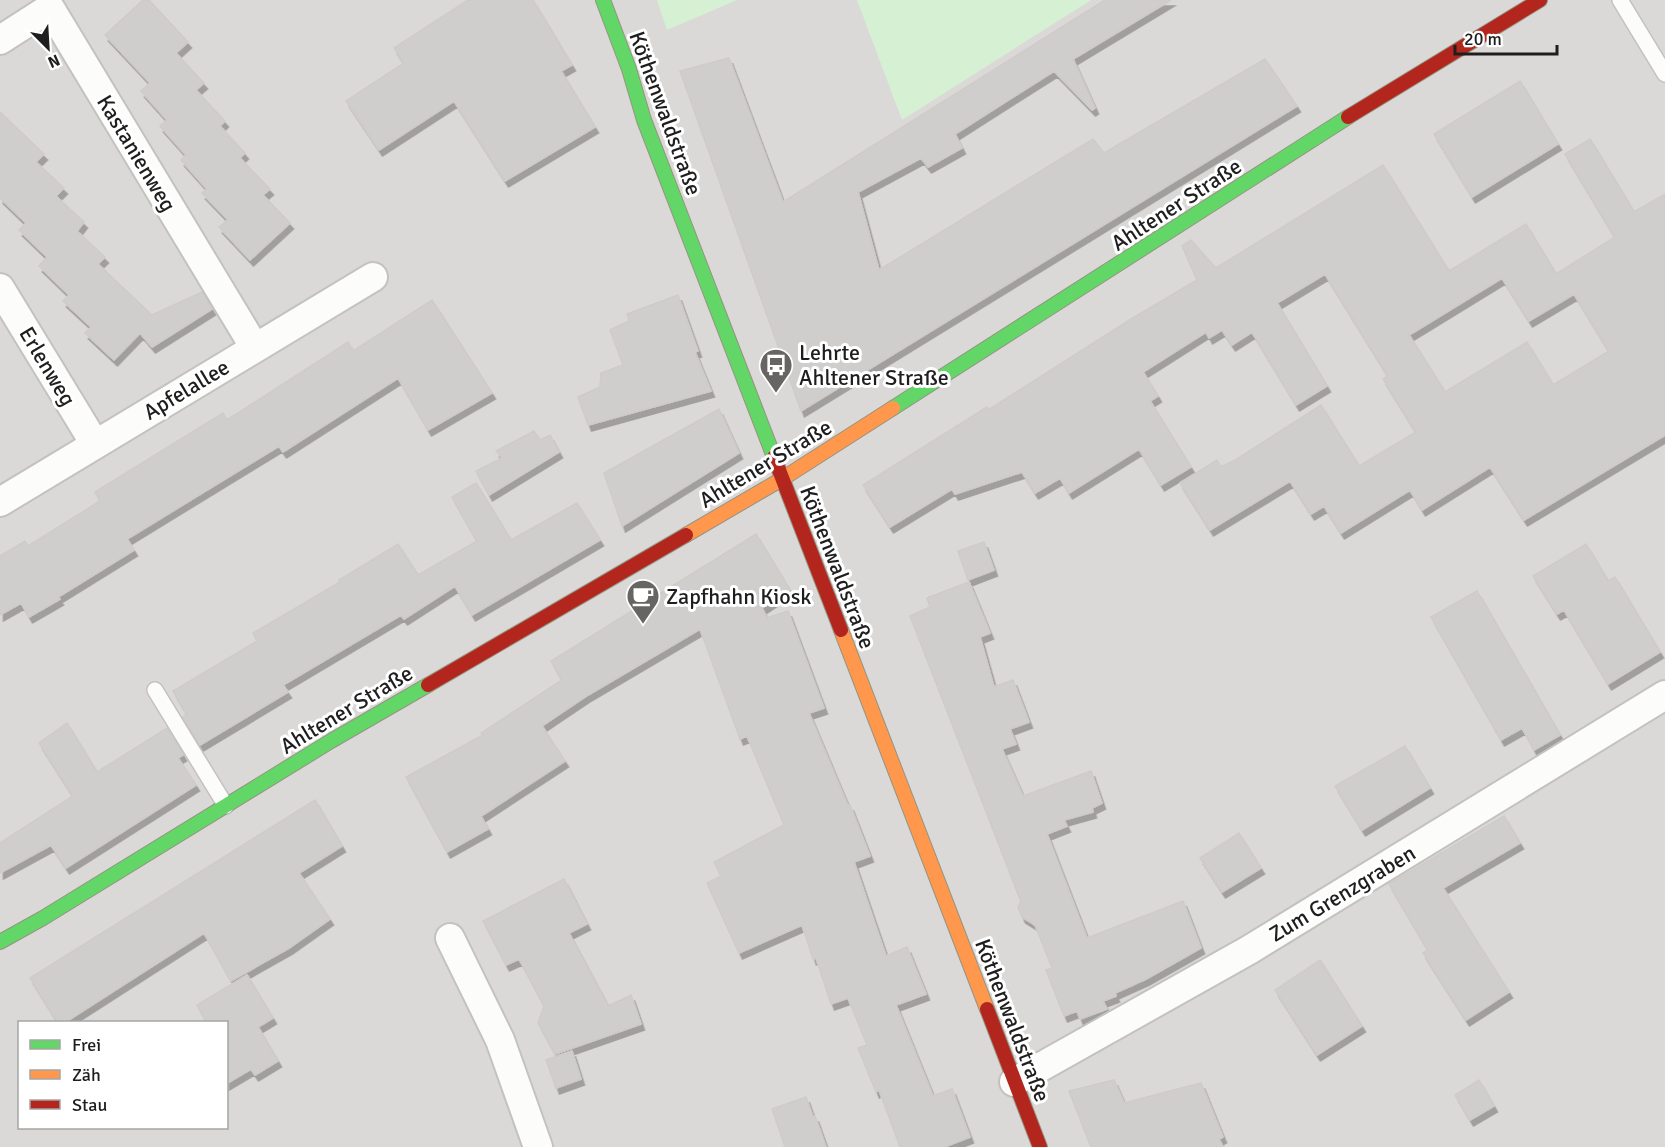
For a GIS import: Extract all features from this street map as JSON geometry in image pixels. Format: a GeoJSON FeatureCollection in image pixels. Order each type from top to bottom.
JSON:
{"type":"FeatureCollection","features":[{"type":"Feature","properties":{"kind":"main road","name":"Köthenwaldstraße"},"geometry":{"type":"LineString","coordinates":[[603,0],[629,69],[644,120],[1040,1147]]}},
{"type":"Feature","properties":{"kind":"main road","name":"Ahltener Straße"},"geometry":{"type":"LineString","coordinates":[[0,942],[342,735],[782,479],[1389,91],[1540,0]]}},
{"type":"Feature","properties":{"kind":"street","name":"Kastanienweg"},"geometry":{"type":"LineString","coordinates":[[0,40],[50,8],[255,348]]}},
{"type":"Feature","properties":{"kind":"street","name":"Apfelallee"},"geometry":{"type":"LineString","coordinates":[[0,502],[373,276]]}},
{"type":"Feature","properties":{"kind":"street","name":"Erlenweg"},"geometry":{"type":"LineString","coordinates":[[0,288],[95,444]]}},
{"type":"Feature","properties":{"kind":"street","name":"Zum Grenzgraben"},"geometry":{"type":"LineString","coordinates":[[1014,1082],[1249,950],[1665,695]]}},
{"type":"Feature","properties":{"kind":"street"},"geometry":{"type":"LineString","coordinates":[[450,938],[500,1040],[538,1147]]}},
{"type":"Feature","properties":{"kind":"lane"},"geometry":{"type":"LineString","coordinates":[[1620,0],[1665,74]]}},
{"type":"Feature","properties":{"kind":"lane"},"geometry":{"type":"LineString","coordinates":[[156,690],[226,806]]}},
{"type":"Feature","properties":{"kind":"shaded area"},"geometry":{"type":"Polygon","coordinates":[[[0,0],[1665,0],[1665,1147],[0,1147],[0,0]]]}},
{"type":"Feature","properties":{"kind":"green space"},"geometry":{"type":"Polygon","coordinates":[[[657,0],[737,0],[667,30],[657,0]]]}},
{"type":"Feature","properties":{"kind":"green space"},"geometry":{"type":"Polygon","coordinates":[[[857,0],[1091,0],[902,120],[857,0]]]}},
{"type":"Feature","properties":{"kind":"building"},"geometry":{"type":"Polygon","coordinates":[[[143,0],[149,0],[188,42],[176,53],[204,83],[196,90],[225,121],[220,126],[245,153],[240,158],[270,189],[263,195],[290,223],[250,260],[219,227],[228,220],[202,193],[207,189],[181,160],[186,155],[160,126],[167,120],[141,91],[150,83],[105,35],[143,0]]]}},
{"type":"Feature","properties":{"kind":"building"},"geometry":{"type":"Polygon","coordinates":[[[468,0],[533,0],[572,65],[561,71],[595,127],[505,181],[454,101],[379,150],[346,101],[404,63],[394,48],[468,0]]]}},
{"type":"Feature","properties":{"kind":"building"},"geometry":{"type":"Polygon","coordinates":[[[1105,0],[1171,0],[1073,59],[1095,108],[1092,110],[1054,71],[955,134],[962,148],[928,167],[921,158],[858,192],[879,270],[1093,139],[1104,153],[1265,59],[1297,106],[801,411],[680,71],[729,58],[783,202],[1105,0]]]}},
{"type":"Feature","properties":{"kind":"building"},"geometry":{"type":"Polygon","coordinates":[[[1520,81],[1558,144],[1472,197],[1434,134],[1520,81]]]}},
{"type":"Feature","properties":{"kind":"building"},"geometry":{"type":"Polygon","coordinates":[[[0,112],[44,154],[36,162],[64,188],[56,196],[84,222],[77,231],[105,257],[98,264],[152,315],[202,292],[212,309],[152,347],[140,333],[114,360],[85,333],[91,327],[63,301],[69,295],[39,266],[47,257],[19,230],[26,223],[0,198],[0,112]]]}},
{"type":"Feature","properties":{"kind":"building"},"geometry":{"type":"Polygon","coordinates":[[[1590,139],[1634,212],[1665,194],[1665,435],[1524,520],[1490,467],[1422,510],[1410,490],[1341,533],[1324,506],[1311,514],[1290,481],[1210,530],[1180,483],[1217,460],[1221,467],[1237,459],[1321,405],[1359,466],[1416,432],[1383,379],[1388,376],[1325,274],[1277,303],[1327,386],[1296,405],[1252,332],[1232,345],[1222,330],[1209,338],[1206,332],[1143,372],[1158,396],[1150,401],[1191,467],[1161,485],[1139,449],[1069,493],[1060,478],[1035,493],[1022,472],[955,494],[952,489],[890,527],[863,485],[1197,280],[1182,246],[1191,240],[1216,268],[1383,165],[1449,271],[1526,224],[1556,274],[1615,237],[1565,154],[1590,139]],[[1502,278],[1409,335],[1445,392],[1527,342],[1553,385],[1609,351],[1574,294],[1529,321],[1502,278]]]}},
{"type":"Feature","properties":{"kind":"building"},"geometry":{"type":"Polygon","coordinates":[[[678,295],[698,351],[695,352],[711,391],[588,425],[578,397],[600,387],[601,373],[623,365],[610,330],[629,321],[627,314],[678,295]]]}},
{"type":"Feature","properties":{"kind":"building"},"geometry":{"type":"Polygon","coordinates":[[[432,300],[492,393],[428,430],[398,378],[283,452],[279,446],[127,539],[134,550],[58,597],[60,599],[29,617],[21,603],[0,615],[0,556],[25,541],[28,546],[100,501],[95,492],[223,413],[227,420],[348,342],[353,351],[432,300]]]}},
{"type":"Feature","properties":{"kind":"building"},"geometry":{"type":"Polygon","coordinates":[[[719,409],[739,453],[622,526],[604,473],[719,409]]]}},
{"type":"Feature","properties":{"kind":"building"},"geometry":{"type":"Polygon","coordinates":[[[534,431],[540,440],[550,435],[559,452],[489,495],[476,471],[502,458],[496,451],[534,431]]]}},
{"type":"Feature","properties":{"kind":"building"},"geometry":{"type":"Polygon","coordinates":[[[476,483],[511,540],[577,503],[600,540],[472,615],[455,586],[404,619],[401,615],[283,685],[288,692],[200,745],[183,717],[187,715],[173,691],[257,641],[253,633],[340,582],[339,580],[398,544],[418,575],[477,541],[452,497],[476,483]]]}},
{"type":"Feature","properties":{"kind":"building"},"geometry":{"type":"Polygon","coordinates":[[[756,534],[790,590],[762,608],[767,618],[788,611],[824,708],[809,713],[870,856],[854,862],[886,956],[907,947],[926,994],[896,1005],[933,1096],[952,1089],[970,1137],[944,1147],[900,1147],[879,1090],[876,1092],[858,1048],[867,1045],[848,998],[831,1004],[802,925],[739,953],[707,883],[721,876],[714,862],[784,825],[747,736],[740,739],[700,629],[588,695],[542,726],[565,761],[481,816],[488,829],[447,852],[406,777],[483,735],[481,733],[562,680],[551,661],[756,534]]]}},
{"type":"Feature","properties":{"kind":"building"},"geometry":{"type":"Polygon","coordinates":[[[984,542],[994,570],[968,580],[958,551],[984,542]]]}},
{"type":"Feature","properties":{"kind":"building"},"geometry":{"type":"Polygon","coordinates":[[[1586,544],[1608,581],[1615,577],[1660,652],[1608,684],[1564,610],[1557,614],[1533,576],[1586,544]]]}},
{"type":"Feature","properties":{"kind":"building"},"geometry":{"type":"Polygon","coordinates":[[[969,582],[990,633],[980,637],[994,687],[1013,680],[1029,722],[1010,729],[1016,744],[1002,749],[1023,796],[1091,771],[1102,803],[1092,808],[1093,812],[1064,820],[1067,826],[1047,834],[1087,938],[1183,901],[1201,948],[1146,979],[1115,993],[1116,996],[1103,1001],[1107,1009],[1080,1019],[1077,1011],[1064,1016],[1046,970],[1052,968],[1035,925],[1022,917],[1018,907],[1021,902],[910,616],[930,607],[927,598],[969,582]]]}},
{"type":"Feature","properties":{"kind":"building"},"geometry":{"type":"Polygon","coordinates":[[[1477,591],[1560,735],[1534,750],[1522,728],[1501,740],[1431,617],[1477,591]]]}},
{"type":"Feature","properties":{"kind":"building"},"geometry":{"type":"Polygon","coordinates":[[[67,723],[97,772],[167,728],[183,755],[178,758],[196,785],[66,868],[51,845],[0,873],[0,843],[73,796],[39,743],[67,723]]]}},
{"type":"Feature","properties":{"kind":"building"},"geometry":{"type":"Polygon","coordinates":[[[1405,746],[1430,788],[1362,830],[1335,786],[1405,746]]]}},
{"type":"Feature","properties":{"kind":"building"},"geometry":{"type":"Polygon","coordinates":[[[315,800],[342,846],[299,873],[330,919],[289,948],[231,981],[204,933],[67,1021],[57,1021],[30,978],[315,800]]]}},
{"type":"Feature","properties":{"kind":"building"},"geometry":{"type":"Polygon","coordinates":[[[1504,816],[1520,843],[1443,888],[1509,992],[1466,1020],[1423,953],[1428,950],[1389,884],[1504,816]]]}},
{"type":"Feature","properties":{"kind":"building"},"geometry":{"type":"Polygon","coordinates":[[[1239,833],[1261,868],[1222,892],[1200,858],[1239,833]]]}},
{"type":"Feature","properties":{"kind":"building"},"geometry":{"type":"Polygon","coordinates":[[[564,879],[587,924],[569,933],[608,1006],[631,995],[641,1024],[555,1054],[538,1023],[544,1006],[519,959],[506,965],[483,921],[564,879]]]}},
{"type":"Feature","properties":{"kind":"building"},"geometry":{"type":"Polygon","coordinates":[[[1320,960],[1362,1026],[1317,1055],[1275,990],[1320,960]]]}},
{"type":"Feature","properties":{"kind":"building"},"geometry":{"type":"Polygon","coordinates":[[[247,975],[273,1018],[258,1027],[278,1061],[255,1075],[251,1069],[228,1083],[228,1021],[206,1021],[197,1005],[247,975]]]}},
{"type":"Feature","properties":{"kind":"building"},"geometry":{"type":"Polygon","coordinates":[[[572,1051],[581,1079],[556,1088],[546,1060],[572,1051]]]}},
{"type":"Feature","properties":{"kind":"building"},"geometry":{"type":"Polygon","coordinates":[[[1114,1080],[1124,1103],[1201,1083],[1223,1137],[1219,1139],[1223,1147],[1091,1147],[1069,1091],[1114,1080]]]}},
{"type":"Feature","properties":{"kind":"building"},"geometry":{"type":"Polygon","coordinates":[[[1479,1080],[1494,1106],[1470,1120],[1455,1095],[1479,1080]]]}},
{"type":"Feature","properties":{"kind":"building"},"geometry":{"type":"Polygon","coordinates":[[[806,1097],[826,1147],[785,1147],[772,1109],[806,1097]]]}},
{"type":"Feature","properties":{"kind":"traffic: fast"},"geometry":{"type":"LineString","coordinates":[[603,0],[629,69],[644,120],[774,457]]}},
{"type":"Feature","properties":{"kind":"traffic: fast"},"geometry":{"type":"LineString","coordinates":[[893,408],[1348,117]]}},
{"type":"Feature","properties":{"kind":"traffic: fast"},"geometry":{"type":"LineString","coordinates":[[0,942],[43,918],[331,741],[428,685]]}},
{"type":"Feature","properties":{"kind":"traffic: slow"},"geometry":{"type":"LineString","coordinates":[[686,535],[782,479],[893,408]]}},
{"type":"Feature","properties":{"kind":"traffic: slow"},"geometry":{"type":"LineString","coordinates":[[841,630],[987,1009]]}},
{"type":"Feature","properties":{"kind":"traffic: jam"},"geometry":{"type":"LineString","coordinates":[[1348,117],[1540,0]]}},
{"type":"Feature","properties":{"kind":"traffic: jam"},"geometry":{"type":"LineString","coordinates":[[774,457],[841,630]]}},
{"type":"Feature","properties":{"kind":"traffic: jam"},"geometry":{"type":"LineString","coordinates":[[428,685],[686,535]]}},
{"type":"Feature","properties":{"kind":"traffic: jam"},"geometry":{"type":"LineString","coordinates":[[987,1009],[1040,1147]]}},
{"type":"Feature","properties":{"kind":"place","name":"Lehrte Ahltener Straße"},"geometry":{"type":"Point","coordinates":[776,394]}},
{"type":"Feature","properties":{"kind":"place","name":"Zapfhahn Kiosk"},"geometry":{"type":"Point","coordinates":[643,625]}}]}
